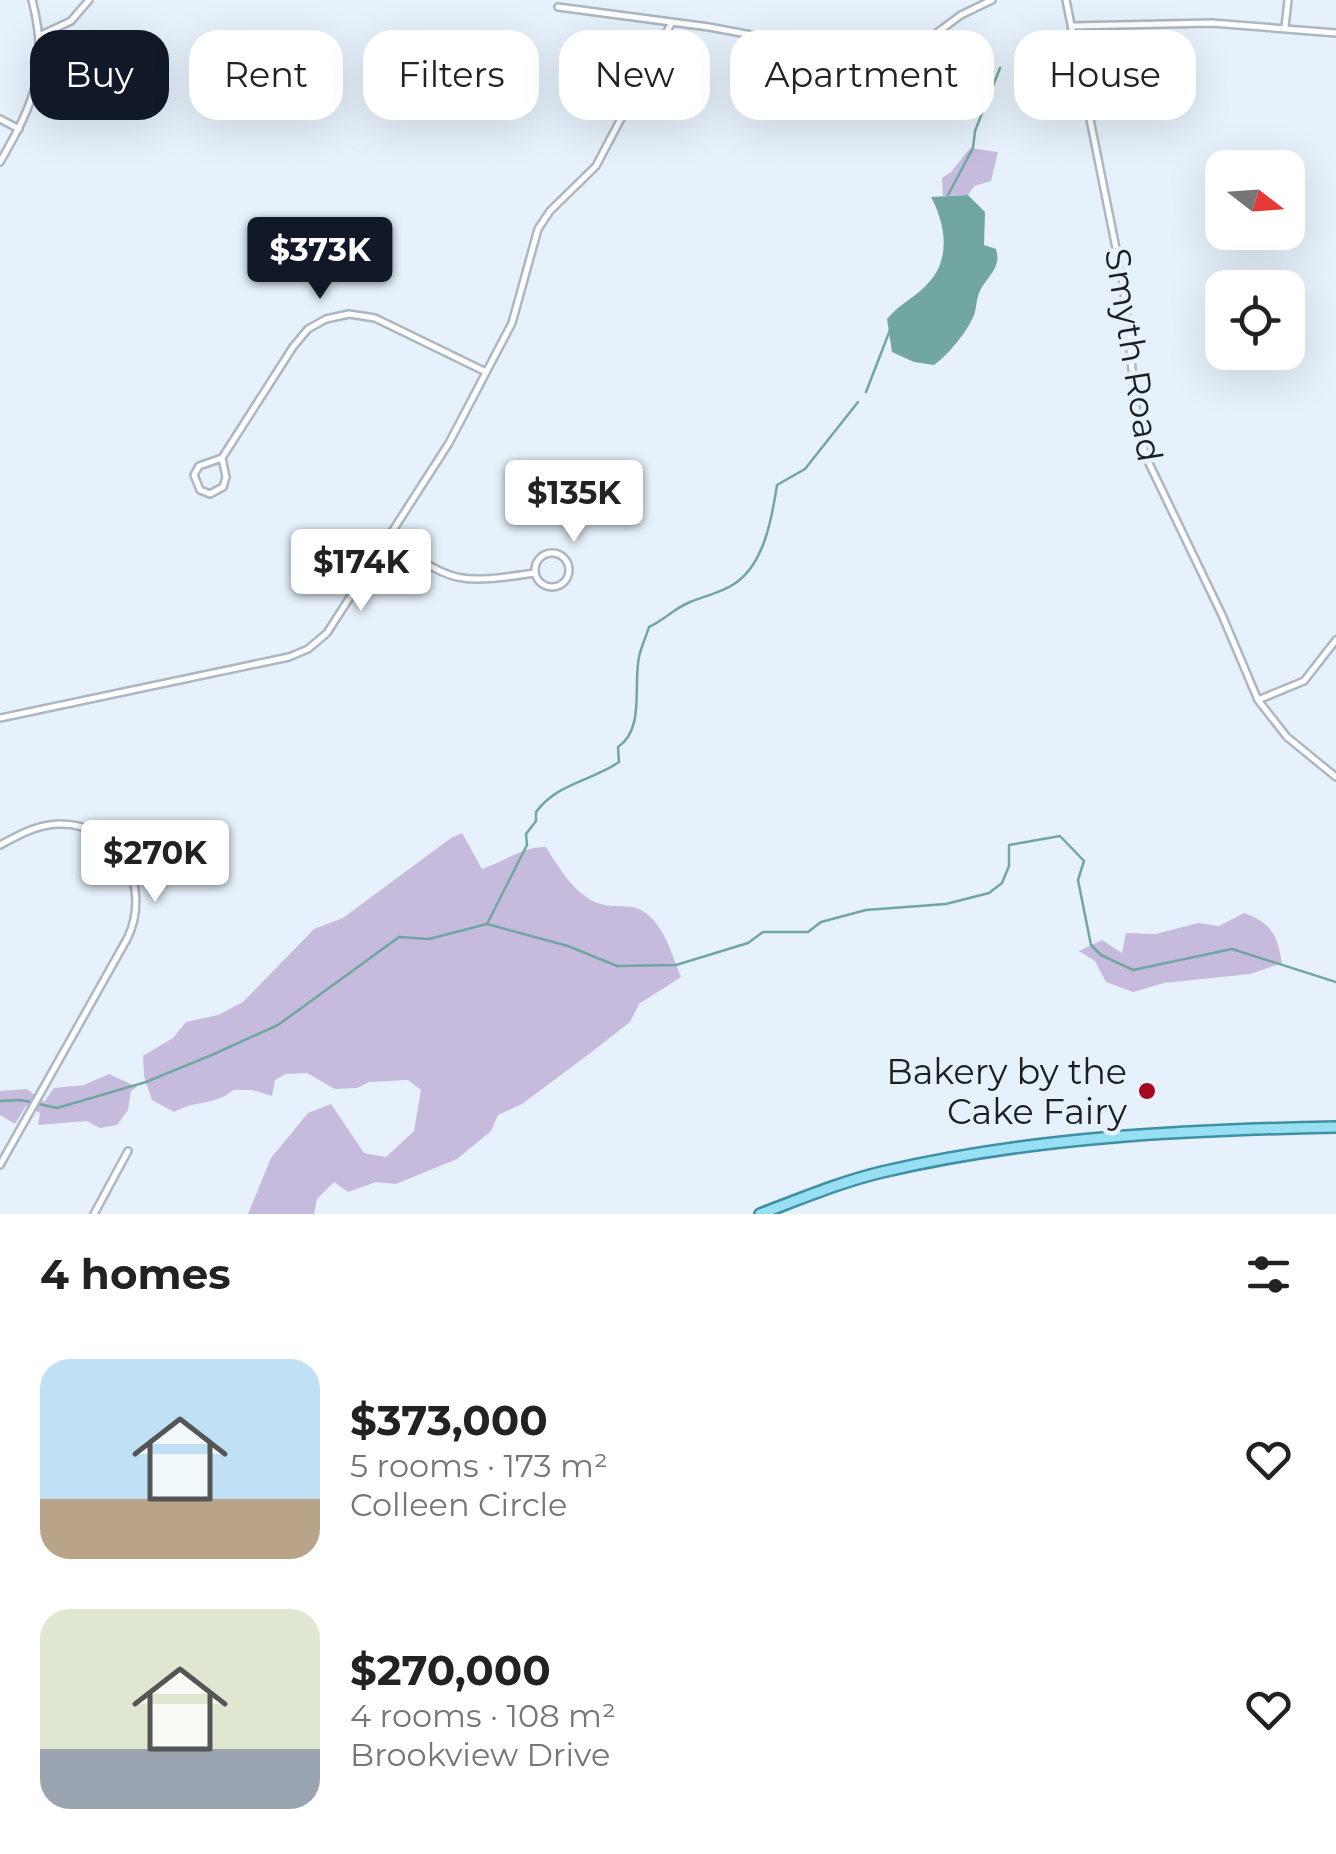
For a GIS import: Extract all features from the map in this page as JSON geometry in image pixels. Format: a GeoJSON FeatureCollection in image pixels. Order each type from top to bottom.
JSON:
{"type":"FeatureCollection","features":[{"type":"Feature","properties":{"kind":"main road"},"geometry":{"type":"LineString","coordinates":[[760,1214],[879,1173],[1026,1148],[1148,1132],[1336,1127]]}},
{"type":"Feature","properties":{"kind":"street"},"geometry":{"type":"LineString","coordinates":[[32,0],[40,30]]}},
{"type":"Feature","properties":{"kind":"street"},"geometry":{"type":"LineString","coordinates":[[52,30],[72,21],[89,0]]}},
{"type":"Feature","properties":{"kind":"street"},"geometry":{"type":"LineString","coordinates":[[558,7],[672,22],[854,54],[884,55],[919,46],[961,15],[992,0]]}},
{"type":"Feature","properties":{"kind":"street","name":"Smyth Road"},"geometry":{"type":"LineString","coordinates":[[1066,0],[1123,283],[1138,426],[1146,457],[1258,700],[1287,737],[1336,777]]}},
{"type":"Feature","properties":{"kind":"street"},"geometry":{"type":"LineString","coordinates":[[1284,28],[1288,0]]}},
{"type":"Feature","properties":{"kind":"street"},"geometry":{"type":"LineString","coordinates":[[0,718],[299,654],[327,633],[449,443],[518,310],[538,229],[550,211],[596,166],[672,22]]}},
{"type":"Feature","properties":{"kind":"street"},"geometry":{"type":"LineString","coordinates":[[1070,26],[1212,24],[1336,34]]}},
{"type":"Feature","properties":{"kind":"street"},"geometry":{"type":"LineString","coordinates":[[0,162],[30,101]]}},
{"type":"Feature","properties":{"kind":"street"},"geometry":{"type":"LineString","coordinates":[[0,119],[19,130]]}},
{"type":"Feature","properties":{"kind":"street"},"geometry":{"type":"LineString","coordinates":[[222,458],[226,477],[223,487],[215,493],[204,492],[194,480],[196,470],[202,463],[222,458],[294,347],[308,330],[326,319],[348,314],[375,318],[486,372]]}},
{"type":"Feature","properties":{"kind":"street"},"geometry":{"type":"LineString","coordinates":[[387,540],[441,574],[457,579],[483,581],[535,573]]}},
{"type":"Feature","properties":{"kind":"street"},"geometry":{"type":"LineString","coordinates":[[550,554],[562,558],[568,569],[566,580],[551,587],[540,583],[535,573],[537,562],[550,554]]}},
{"type":"Feature","properties":{"kind":"street"},"geometry":{"type":"LineString","coordinates":[[1258,700],[1304,681],[1336,640]]}},
{"type":"Feature","properties":{"kind":"street"},"geometry":{"type":"LineString","coordinates":[[0,845],[43,826],[84,828],[105,838],[122,855],[131,869],[137,892],[131,932],[0,1164]]}},
{"type":"Feature","properties":{"kind":"street"},"geometry":{"type":"LineString","coordinates":[[94,1214],[128,1151]]}},
{"type":"Feature","properties":{"kind":"shaded area"},"geometry":{"type":"Polygon","coordinates":[[[970,148],[998,152],[991,181],[974,186],[968,195],[943,196],[942,178],[970,148]]]}},
{"type":"Feature","properties":{"kind":"shaded area"},"geometry":{"type":"Polygon","coordinates":[[[968,195],[985,212],[984,245],[996,249],[995,267],[980,291],[971,322],[951,349],[934,365],[914,362],[892,352],[887,319],[925,286],[941,261],[944,240],[931,197],[968,195]]]}},
{"type":"Feature","properties":{"kind":"shaded area"},"geometry":{"type":"Polygon","coordinates":[[[462,833],[482,869],[521,852],[546,847],[569,881],[584,895],[601,904],[636,908],[647,914],[668,943],[681,977],[639,1004],[630,1022],[589,1054],[522,1104],[498,1115],[491,1131],[457,1159],[396,1184],[376,1182],[348,1192],[334,1182],[317,1199],[314,1214],[248,1214],[271,1158],[308,1113],[331,1104],[364,1153],[386,1157],[414,1131],[421,1090],[408,1080],[335,1089],[307,1073],[286,1074],[275,1080],[272,1096],[233,1090],[174,1112],[152,1100],[144,1076],[143,1056],[173,1038],[186,1022],[218,1015],[243,1002],[314,929],[343,918],[462,833]]]}},
{"type":"Feature","properties":{"kind":"shaded area"},"geometry":{"type":"Polygon","coordinates":[[[1244,913],[1272,931],[1282,963],[1250,974],[1164,983],[1133,992],[1106,982],[1095,961],[1079,951],[1102,940],[1122,953],[1126,933],[1156,934],[1198,923],[1219,926],[1244,913]]]}},
{"type":"Feature","properties":{"kind":"shaded area"},"geometry":{"type":"Polygon","coordinates":[[[109,1074],[137,1087],[131,1091],[128,1110],[117,1125],[100,1128],[87,1121],[38,1125],[40,1113],[26,1106],[15,1124],[0,1115],[0,1091],[27,1089],[44,1102],[54,1088],[84,1085],[109,1074]]]}},
{"type":"Feature","properties":{"kind":"waterway"},"geometry":{"type":"LineString","coordinates":[[948,195],[973,148],[975,131],[1000,68]]}},
{"type":"Feature","properties":{"kind":"waterway"},"geometry":{"type":"LineString","coordinates":[[866,392],[890,330]]}},
{"type":"Feature","properties":{"kind":"waterway"},"geometry":{"type":"LineString","coordinates":[[487,924],[527,845],[526,834],[536,821],[536,812],[544,802],[619,762],[618,747],[635,718],[637,668],[649,627],[744,576],[765,540],[777,485],[805,469],[858,402]]}},
{"type":"Feature","properties":{"kind":"waterway"},"geometry":{"type":"LineString","coordinates":[[0,1101],[21,1100],[57,1108],[146,1082],[278,1025],[399,937],[429,939],[487,924],[568,946],[617,966],[676,965],[748,943],[763,932],[808,932],[821,922],[866,910],[946,904],[989,893],[1002,883],[1009,866],[1009,845],[1060,836],[1084,861],[1078,880],[1091,945],[1101,955],[1133,970],[1232,949],[1336,982]]}},
{"type":"Feature","properties":{"kind":"place","name":"Bakery by the Cake Fairy"},"geometry":{"type":"Point","coordinates":[1147,1091]}}]}
